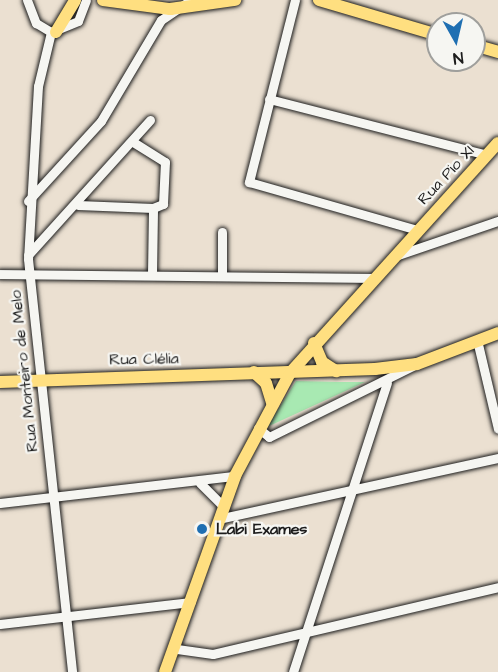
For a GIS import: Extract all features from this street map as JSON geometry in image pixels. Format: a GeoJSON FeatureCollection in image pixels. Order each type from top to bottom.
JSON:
{"type":"FeatureCollection","features":[{"type":"Feature","properties":{"kind":"main road"},"geometry":{"type":"LineString","coordinates":[[53,32],[75,0]]}},
{"type":"Feature","properties":{"kind":"main road"},"geometry":{"type":"LineString","coordinates":[[103,0],[153,6],[236,0]]}},
{"type":"Feature","properties":{"kind":"main road"},"geometry":{"type":"LineString","coordinates":[[319,0],[426,31]]}},
{"type":"Feature","properties":{"kind":"main road","name":"Rua Pio XI"},"geometry":{"type":"LineString","coordinates":[[165,672],[177,649],[218,519],[235,476],[258,428],[290,373],[373,278],[498,143]]}},
{"type":"Feature","properties":{"kind":"main road","name":"Rua Clélia"},"geometry":{"type":"LineString","coordinates":[[0,382],[40,378],[290,373],[417,364],[498,333]]}},
{"type":"Feature","properties":{"kind":"main road"},"geometry":{"type":"LineString","coordinates":[[314,344],[322,362],[336,371]]}},
{"type":"Feature","properties":{"kind":"main road"},"geometry":{"type":"LineString","coordinates":[[254,372],[266,383],[272,403]]}},
{"type":"Feature","properties":{"kind":"street"},"geometry":{"type":"LineString","coordinates":[[27,0],[36,23],[53,32],[78,21],[86,0]]}},
{"type":"Feature","properties":{"kind":"street"},"geometry":{"type":"LineString","coordinates":[[296,1],[248,173],[250,185],[418,230]]}},
{"type":"Feature","properties":{"kind":"street"},"geometry":{"type":"LineString","coordinates":[[28,201],[102,121],[159,24],[180,4]]}},
{"type":"Feature","properties":{"kind":"street"},"geometry":{"type":"LineString","coordinates":[[153,6],[159,24]]}},
{"type":"Feature","properties":{"kind":"street","name":"Rua Monteiro de Melo"},"geometry":{"type":"LineString","coordinates":[[53,32],[38,86],[28,201],[28,255],[72,672]]}},
{"type":"Feature","properties":{"kind":"street"},"geometry":{"type":"LineString","coordinates":[[269,99],[484,158]]}},
{"type":"Feature","properties":{"kind":"street"},"geometry":{"type":"LineString","coordinates":[[28,255],[135,143],[150,120]]}},
{"type":"Feature","properties":{"kind":"street"},"geometry":{"type":"LineString","coordinates":[[78,205],[153,208],[164,200],[165,162],[135,143]]}},
{"type":"Feature","properties":{"kind":"street"},"geometry":{"type":"LineString","coordinates":[[152,274],[153,208]]}},
{"type":"Feature","properties":{"kind":"street"},"geometry":{"type":"LineString","coordinates":[[393,256],[498,221]]}},
{"type":"Feature","properties":{"kind":"street"},"geometry":{"type":"LineString","coordinates":[[222,232],[222,275]]}},
{"type":"Feature","properties":{"kind":"street"},"geometry":{"type":"LineString","coordinates":[[0,274],[373,278]]}},
{"type":"Feature","properties":{"kind":"street"},"geometry":{"type":"LineString","coordinates":[[477,340],[498,429]]}},
{"type":"Feature","properties":{"kind":"street"},"geometry":{"type":"LineString","coordinates":[[258,428],[269,436],[387,383],[417,364]]}},
{"type":"Feature","properties":{"kind":"street"},"geometry":{"type":"LineString","coordinates":[[293,672],[387,383]]}},
{"type":"Feature","properties":{"kind":"street"},"geometry":{"type":"LineString","coordinates":[[218,519],[498,458]]}},
{"type":"Feature","properties":{"kind":"street"},"geometry":{"type":"LineString","coordinates":[[0,503],[200,483],[235,476]]}},
{"type":"Feature","properties":{"kind":"street"},"geometry":{"type":"LineString","coordinates":[[200,483],[223,506]]}},
{"type":"Feature","properties":{"kind":"street"},"geometry":{"type":"LineString","coordinates":[[177,649],[204,655],[498,587]]}},
{"type":"Feature","properties":{"kind":"street"},"geometry":{"type":"LineString","coordinates":[[0,624],[191,602]]}},
{"type":"Feature","properties":{"kind":"green space"},"geometry":{"type":"Polygon","coordinates":[[[296,381],[340,382],[365,382],[267,427],[296,381]]]}},
{"type":"Feature","properties":{"kind":"place","name":"Labi Exames"},"geometry":{"type":"Point","coordinates":[202,529]}}]}
